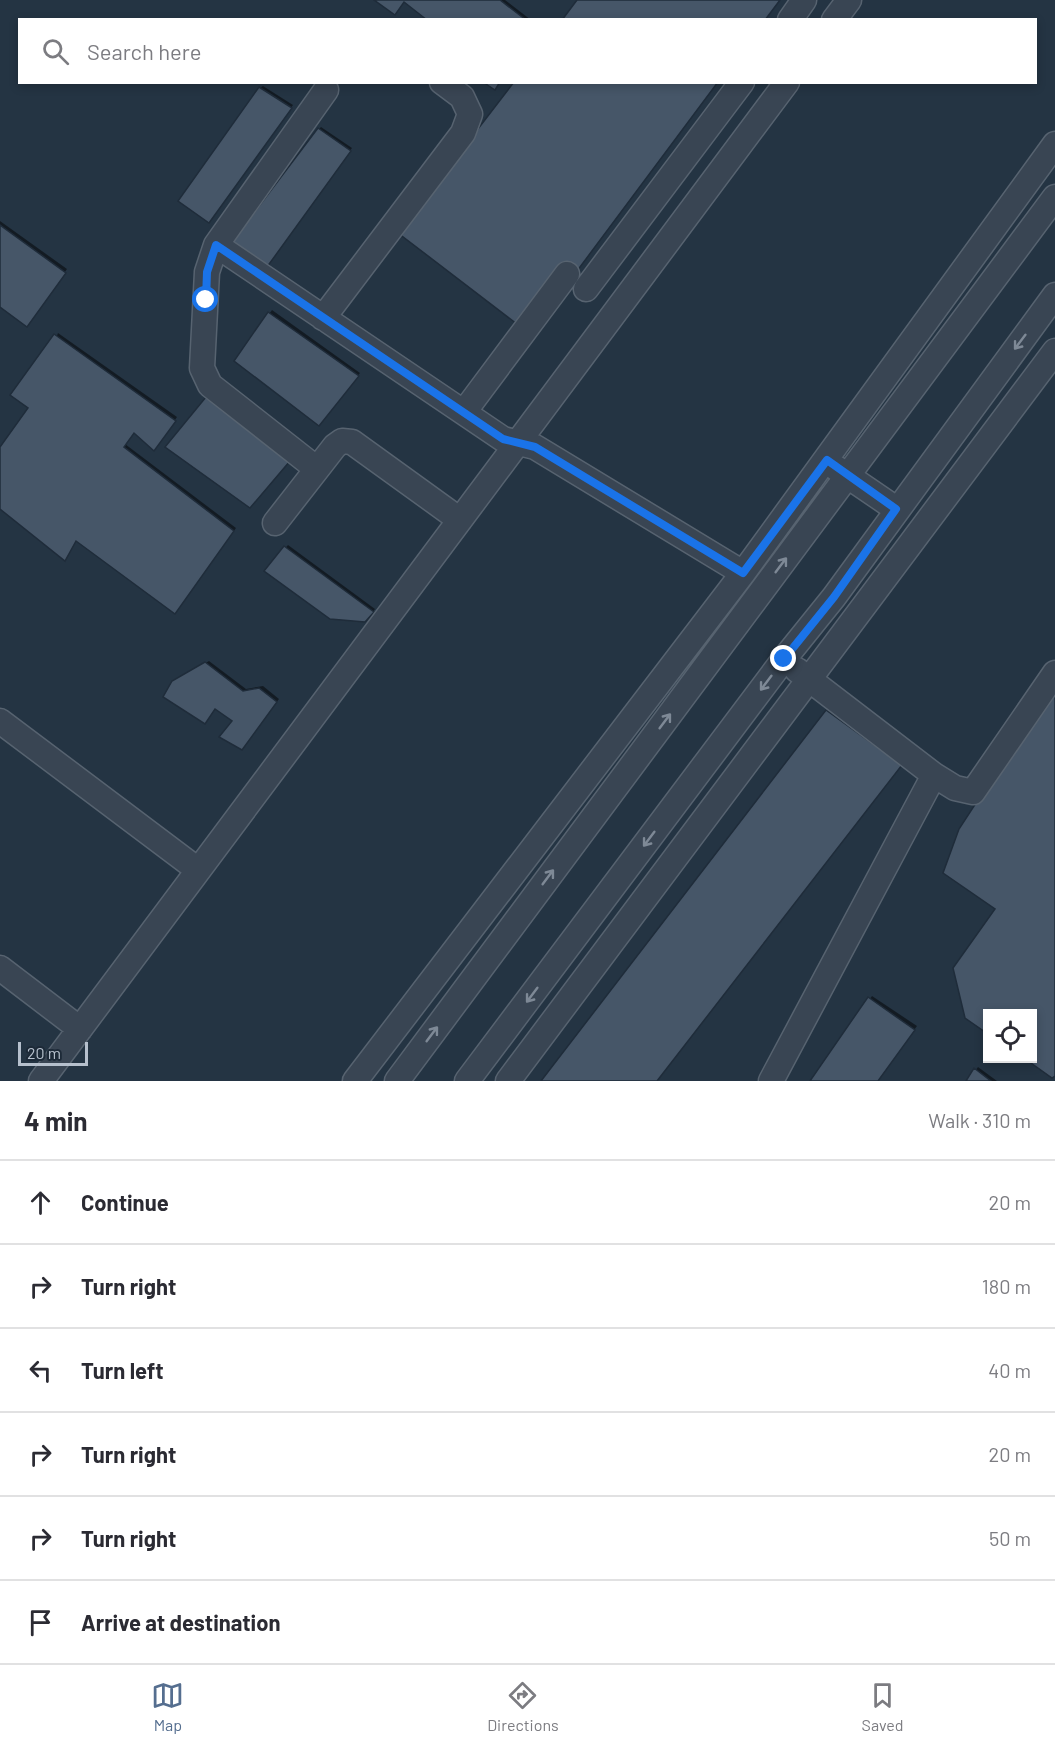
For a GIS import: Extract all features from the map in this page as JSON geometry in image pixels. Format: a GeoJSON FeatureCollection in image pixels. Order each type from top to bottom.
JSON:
{"type":"FeatureCollection","features":[{"type":"Feature","properties":{"kind":"street"},"geometry":{"type":"LineString","coordinates":[[791,18],[804,0]]}},
{"type":"Feature","properties":{"kind":"street"},"geometry":{"type":"LineString","coordinates":[[836,18],[849,0]]}},
{"type":"Feature","properties":{"kind":"street"},"geometry":{"type":"LineString","coordinates":[[323,318],[463,133],[470,114],[462,97],[445,84]]}},
{"type":"Feature","properties":{"kind":"street"},"geometry":{"type":"LineString","coordinates":[[41,1081],[517,444],[601,301],[741,84]]}},
{"type":"Feature","properties":{"kind":"street"},"geometry":{"type":"LineString","coordinates":[[601,301],[785,84]]}},
{"type":"Feature","properties":{"kind":"street"},"geometry":{"type":"LineString","coordinates":[[317,469],[210,385],[202,368],[207,272],[216,245],[335,89]]}},
{"type":"Feature","properties":{"kind":"street"},"geometry":{"type":"LineString","coordinates":[[356,1081],[743,573],[1055,144]]}},
{"type":"Feature","properties":{"kind":"street"},"geometry":{"type":"LineString","coordinates":[[397,1081],[1055,197]]}},
{"type":"Feature","properties":{"kind":"street"},"geometry":{"type":"LineString","coordinates":[[216,245],[503,439],[535,447],[743,573]]}},
{"type":"Feature","properties":{"kind":"street"},"geometry":{"type":"LineString","coordinates":[[464,412],[567,274]]}},
{"type":"Feature","properties":{"kind":"street"},"geometry":{"type":"LineString","coordinates":[[467,1081],[784,659],[834,597],[896,509],[1055,295]]}},
{"type":"Feature","properties":{"kind":"street"},"geometry":{"type":"LineString","coordinates":[[508,1081],[1055,351]]}},
{"type":"Feature","properties":{"kind":"street"},"geometry":{"type":"LineString","coordinates":[[275,523],[335,446],[342,441],[352,442],[460,520]]}},
{"type":"Feature","properties":{"kind":"street"},"geometry":{"type":"LineString","coordinates":[[827,460],[896,509]]}},
{"type":"Feature","properties":{"kind":"street"},"geometry":{"type":"LineString","coordinates":[[784,659],[934,775],[955,788],[973,792],[1055,673]]}},
{"type":"Feature","properties":{"kind":"street"},"geometry":{"type":"LineString","coordinates":[[0,721],[198,870]]}},
{"type":"Feature","properties":{"kind":"street"},"geometry":{"type":"LineString","coordinates":[[771,1081],[934,775]]}},
{"type":"Feature","properties":{"kind":"street"},"geometry":{"type":"LineString","coordinates":[[0,968],[80,1029]]}},
{"type":"Feature","properties":{"kind":"building"},"geometry":{"type":"Polygon","coordinates":[[[374,0],[500,0],[523,18],[424,18],[404,2],[395,15],[374,0]]]}},
{"type":"Feature","properties":{"kind":"building"},"geometry":{"type":"Polygon","coordinates":[[[577,0],[780,0],[766,18],[564,18],[577,0]]]}},
{"type":"Feature","properties":{"kind":"building"},"geometry":{"type":"Polygon","coordinates":[[[486,84],[499,84],[495,90],[486,84]]]}},
{"type":"Feature","properties":{"kind":"building"},"geometry":{"type":"Polygon","coordinates":[[[512,84],[717,84],[530,334],[398,233],[512,84]]]}},
{"type":"Feature","properties":{"kind":"building"},"geometry":{"type":"Polygon","coordinates":[[[259,87],[292,108],[209,223],[178,201],[259,87]]]}},
{"type":"Feature","properties":{"kind":"building"},"geometry":{"type":"Polygon","coordinates":[[[318,128],[351,151],[267,267],[232,242],[318,128]]]}},
{"type":"Feature","properties":{"kind":"building"},"geometry":{"type":"Polygon","coordinates":[[[0,225],[66,273],[27,327],[0,307],[0,225]]]}},
{"type":"Feature","properties":{"kind":"building"},"geometry":{"type":"Polygon","coordinates":[[[268,312],[359,376],[319,426],[234,361],[268,312]]]}},
{"type":"Feature","properties":{"kind":"building"},"geometry":{"type":"Polygon","coordinates":[[[54,334],[176,421],[154,451],[134,433],[124,447],[234,531],[175,614],[76,541],[65,561],[0,509],[0,447],[28,408],[10,395],[54,334]]]}},
{"type":"Feature","properties":{"kind":"building"},"geometry":{"type":"Polygon","coordinates":[[[206,397],[290,461],[250,508],[165,447],[206,397]]]}},
{"type":"Feature","properties":{"kind":"building"},"geometry":{"type":"Polygon","coordinates":[[[284,546],[374,612],[365,622],[330,619],[264,571],[284,546]]]}},
{"type":"Feature","properties":{"kind":"building"},"geometry":{"type":"Polygon","coordinates":[[[205,662],[243,691],[259,688],[277,702],[242,750],[219,737],[232,721],[215,709],[205,724],[163,697],[172,681],[205,662]]]}},
{"type":"Feature","properties":{"kind":"building"},"geometry":{"type":"Polygon","coordinates":[[[1055,682],[1055,1076],[1052,1078],[1031,1063],[1037,1063],[1037,1009],[983,1009],[983,1031],[965,1018],[953,968],[995,909],[943,873],[959,829],[1055,682]]]}},
{"type":"Feature","properties":{"kind":"building"},"geometry":{"type":"Polygon","coordinates":[[[826,710],[902,765],[657,1081],[541,1081],[826,710]]]}},
{"type":"Feature","properties":{"kind":"building"},"geometry":{"type":"Polygon","coordinates":[[[868,997],[915,1030],[878,1081],[810,1081],[868,997]]]}},
{"type":"Feature","properties":{"kind":"building"},"geometry":{"type":"Polygon","coordinates":[[[974,1068],[991,1081],[966,1081],[974,1068]]]}},
{"type":"Feature","properties":{"kind":"route"},"geometry":{"type":"LineString","coordinates":[[206,300],[207,272],[216,245],[503,439],[535,447],[743,573],[827,460],[896,509],[834,597],[784,659]]}}]}
